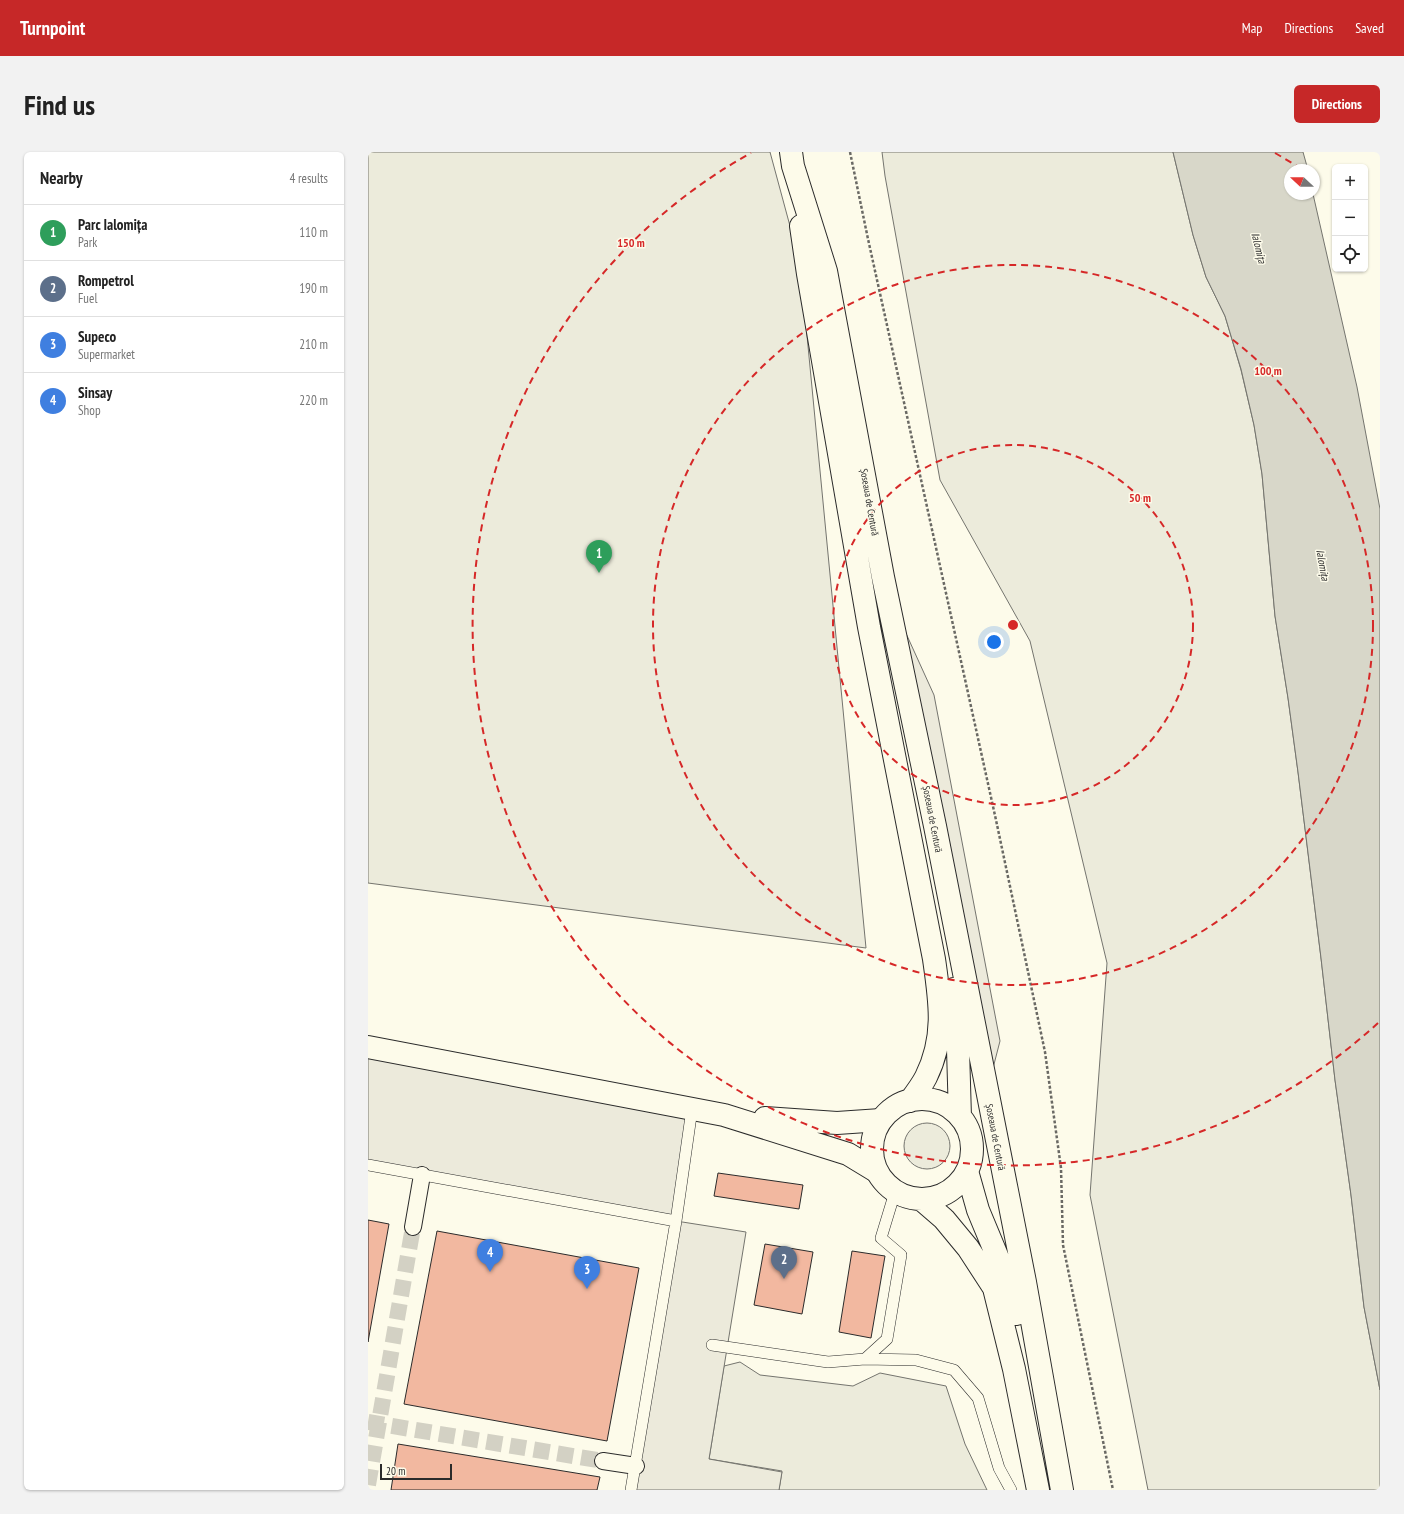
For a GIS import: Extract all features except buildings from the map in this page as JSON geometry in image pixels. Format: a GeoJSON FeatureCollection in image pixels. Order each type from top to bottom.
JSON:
{"type":"FeatureCollection","features":[{"type":"Feature","properties":{"kind":"main road","name":"Șoseaua de Centură"},"geometry":{"type":"LineString","coordinates":[[792,159],[826,270],[884,577],[935,826],[1023,1274],[1061,1482]]}},
{"type":"Feature","properties":{"kind":"main road"},"geometry":{"type":"LineString","coordinates":[[792,159],[808,274],[869,627],[934,959],[940,1003],[939,1036],[933,1060],[925,1078],[910,1101]]}},
{"type":"Feature","properties":{"kind":"main road"},"geometry":{"type":"LineString","coordinates":[[884,577],[890,664],[955,994],[960,1117]]}},
{"type":"Feature","properties":{"kind":"main road"},"geometry":{"type":"LineString","coordinates":[[368,1048],[724,1115],[826,1123],[881,1120]]}},
{"type":"Feature","properties":{"kind":"main road"},"geometry":{"type":"LineString","coordinates":[[929,1100],[946,1106],[960,1117],[966,1125],[972,1144],[971,1158],[967,1172],[959,1183],[949,1192],[940,1196],[922,1200],[904,1197],[895,1192],[881,1179],[876,1171],[873,1161],[871,1150],[872,1139],[881,1120],[894,1108],[902,1103],[910,1101],[929,1100]]}},
{"type":"Feature","properties":{"kind":"main road"},"geometry":{"type":"LineString","coordinates":[[724,1115],[848,1154],[876,1171]]}},
{"type":"Feature","properties":{"kind":"main road"},"geometry":{"type":"LineString","coordinates":[[967,1172],[978,1210],[1010,1287],[1044,1446],[1061,1482]]}},
{"type":"Feature","properties":{"kind":"main road"},"geometry":{"type":"LineString","coordinates":[[922,1200],[944,1219],[968,1248],[994,1288],[1014,1369],[1038,1490]]}},
{"type":"Feature","properties":{"kind":"street"},"geometry":{"type":"LineString","coordinates":[[412,1227],[422,1175]]}},
{"type":"Feature","properties":{"kind":"street"},"geometry":{"type":"LineString","coordinates":[[603,1461],[636,1466]]}},
{"type":"Feature","properties":{"kind":"lane"},"geometry":{"type":"LineString","coordinates":[[631,1490],[676,1221],[692,1109]]}},
{"type":"Feature","properties":{"kind":"lane"},"geometry":{"type":"LineString","coordinates":[[368,1165],[676,1221]]}},
{"type":"Feature","properties":{"kind":"lane"},"geometry":{"type":"LineString","coordinates":[[865,1359],[887,1339],[901,1255],[880,1238],[895,1192]]}},
{"type":"Feature","properties":{"kind":"lane"},"geometry":{"type":"LineString","coordinates":[[712,1345],[828,1362],[865,1359],[916,1360],[954,1370],[978,1398],[999,1468],[1010,1490]]}},
{"type":"Feature","properties":{"kind":"path"},"geometry":{"type":"LineString","coordinates":[[850,152],[996,820],[1045,1052],[1061,1168],[1063,1245],[1113,1490]]}},
{"type":"Feature","properties":{"kind":"shaded area"},"geometry":{"type":"Polygon","coordinates":[[[368,152],[770,152],[800,263],[866,948],[368,883],[368,152]]]}},
{"type":"Feature","properties":{"kind":"shaded area"},"geometry":{"type":"Polygon","coordinates":[[[882,152],[1173,152],[1193,235],[1206,277],[1225,316],[1241,370],[1254,425],[1262,474],[1275,616],[1298,772],[1364,1307],[1380,1390],[1380,1490],[1148,1490],[1090,1195],[1107,963],[1030,641],[940,480],[885,176],[882,152]]]}},
{"type":"Feature","properties":{"kind":"shaded area"},"geometry":{"type":"Polygon","coordinates":[[[904,629],[934,695],[1000,1041],[992,1072],[904,629]]]}},
{"type":"Feature","properties":{"kind":"shaded area"},"geometry":{"type":"Polygon","coordinates":[[[368,1047],[692,1109],[676,1221],[746,1232],[709,1459],[782,1472],[779,1490],[631,1490],[676,1222],[368,1165],[368,1047]]]}},
{"type":"Feature","properties":{"kind":"shaded area"},"geometry":{"type":"Polygon","coordinates":[[[927,1123],[940,1127],[946,1133],[950,1146],[946,1159],[940,1165],[927,1169],[914,1165],[908,1159],[904,1146],[908,1133],[914,1127],[927,1123]]]}},
{"type":"Feature","properties":{"kind":"shaded area"},"geometry":{"type":"Polygon","coordinates":[[[740,1362],[760,1375],[853,1386],[880,1373],[946,1386],[965,1444],[987,1490],[779,1490],[782,1471],[709,1459],[724,1366],[740,1362]]]}},
{"type":"Feature","properties":{"kind":"water","name":"Ialomița"},"geometry":{"type":"Polygon","coordinates":[[[1173,152],[1303,152],[1306,164],[1284,164],[1284,200],[1314,200],[1357,387],[1380,509],[1380,1390],[1364,1307],[1298,772],[1275,616],[1262,474],[1254,425],[1241,369],[1225,316],[1206,277],[1193,235],[1173,152]]]}},
{"type":"Feature","properties":{"kind":"tunnel"},"geometry":{"type":"LineString","coordinates":[[368,1485],[413,1227]]}},
{"type":"Feature","properties":{"kind":"tunnel"},"geometry":{"type":"LineString","coordinates":[[368,1422],[603,1461]]}},
{"type":"Feature","properties":{"kind":"place","name":"Parc Ialomița"},"geometry":{"type":"Point","coordinates":[599,573]}},
{"type":"Feature","properties":{"kind":"place","name":"Sinsay"},"geometry":{"type":"Point","coordinates":[490,1272]}},
{"type":"Feature","properties":{"kind":"place","name":"Rompetrol"},"geometry":{"type":"Point","coordinates":[784,1279]}},
{"type":"Feature","properties":{"kind":"place","name":"Supeco"},"geometry":{"type":"Point","coordinates":[587,1289]}}]}
